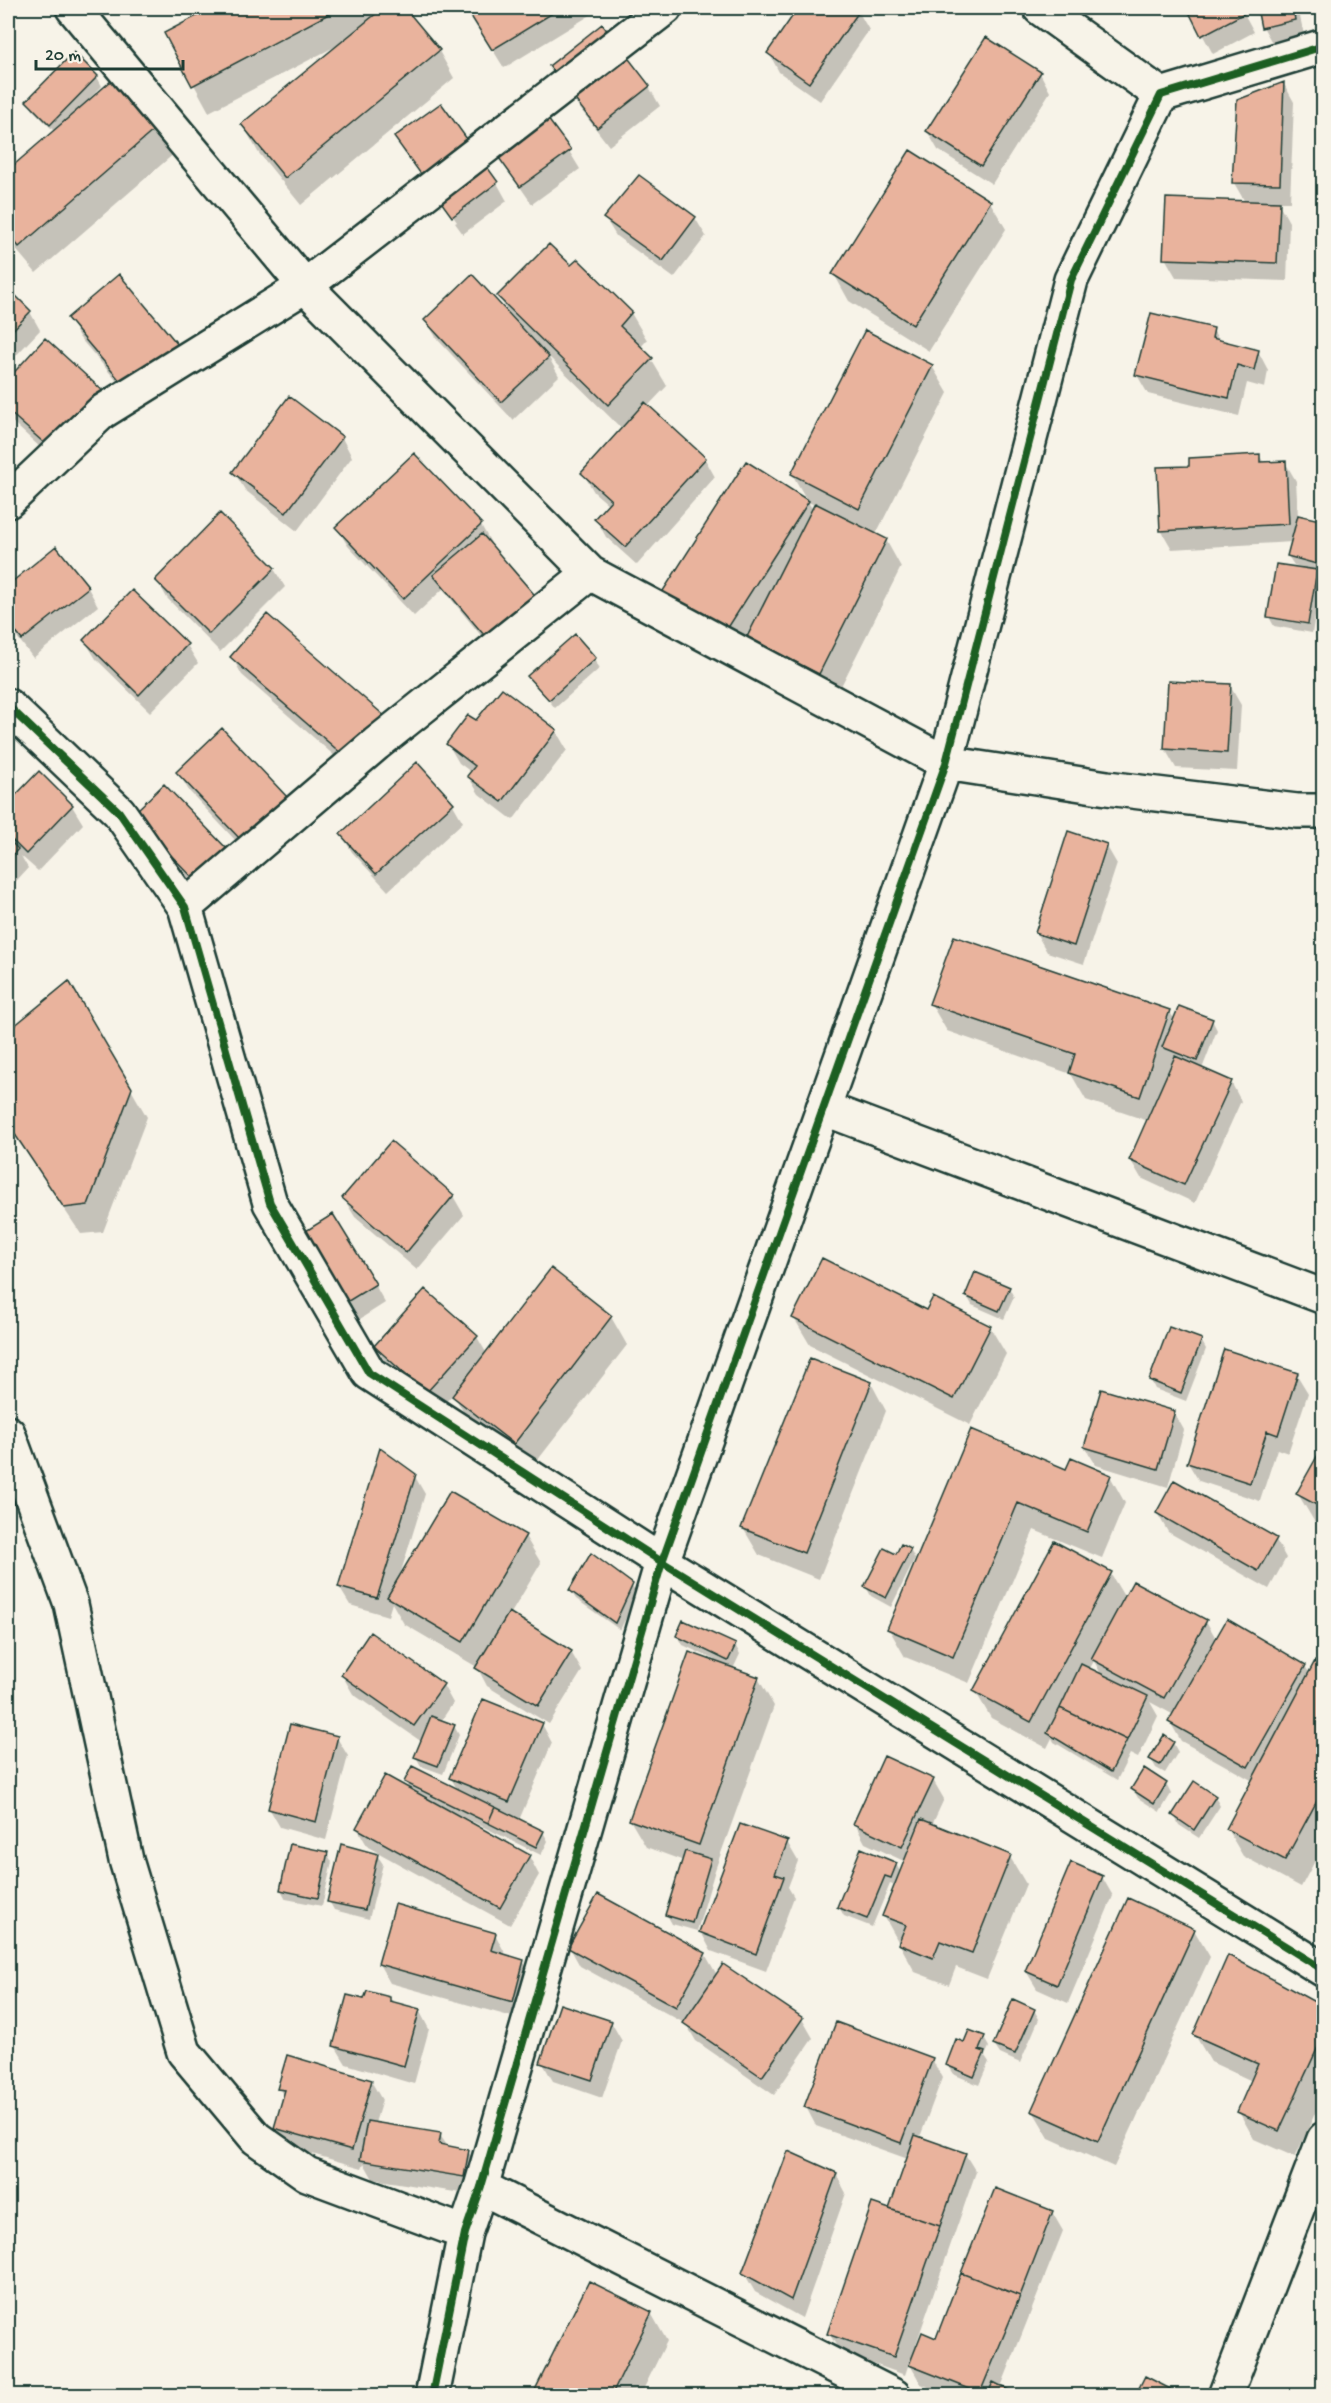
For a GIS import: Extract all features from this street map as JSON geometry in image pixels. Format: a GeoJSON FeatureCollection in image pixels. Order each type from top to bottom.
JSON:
{"type":"FeatureCollection","features":[{"type":"Feature","properties":{"kind":"street"},"geometry":{"type":"LineString","coordinates":[[73,8],[305,286],[590,573],[946,763],[1107,788],[1298,811],[1323,811]]}},
{"type":"Feature","properties":{"kind":"street"},"geometry":{"type":"LineString","coordinates":[[8,501],[102,412],[305,286],[665,8]]}},
{"type":"Feature","properties":{"kind":"street"},"geometry":{"type":"LineString","coordinates":[[1040,8],[1161,95]]}},
{"type":"Feature","properties":{"kind":"street"},"geometry":{"type":"LineString","coordinates":[[432,2396],[465,2232],[481,2187],[662,1562],[946,763],[1071,280],[1161,95],[1323,46]]}},
{"type":"Feature","properties":{"kind":"street"},"geometry":{"type":"LineString","coordinates":[[185,907],[376,744],[590,573]]}},
{"type":"Feature","properties":{"kind":"street"},"geometry":{"type":"LineString","coordinates":[[8,706],[119,812],[185,907],[270,1203],[369,1373],[662,1562],[1323,1970]]}},
{"type":"Feature","properties":{"kind":"street"},"geometry":{"type":"LineString","coordinates":[[823,1108],[1323,1297]]}},
{"type":"Feature","properties":{"kind":"street"},"geometry":{"type":"LineString","coordinates":[[8,1433],[71,1604],[126,1860],[184,2052],[256,2138],[307,2174],[465,2232]]}},
{"type":"Feature","properties":{"kind":"street"},"geometry":{"type":"LineString","coordinates":[[1225,2396],[1323,2139]]}},
{"type":"Feature","properties":{"kind":"street"},"geometry":{"type":"LineString","coordinates":[[481,2187],[894,2396]]}},
{"type":"Feature","properties":{"kind":"building"},"geometry":{"type":"Polygon","coordinates":[[[212,8],[340,8],[192,86],[164,33],[212,8]]]}},
{"type":"Feature","properties":{"kind":"building"},"geometry":{"type":"Polygon","coordinates":[[[383,8],[405,8],[440,50],[285,178],[241,124],[383,8]]]}},
{"type":"Feature","properties":{"kind":"building"},"geometry":{"type":"Polygon","coordinates":[[[466,8],[561,8],[492,50],[466,8]]]}},
{"type":"Feature","properties":{"kind":"building"},"geometry":{"type":"Polygon","coordinates":[[[798,8],[856,8],[860,10],[809,83],[767,53],[798,8]]]}},
{"type":"Feature","properties":{"kind":"building"},"geometry":{"type":"Polygon","coordinates":[[[1187,8],[1242,8],[1245,13],[1201,36],[1187,8]]]}},
{"type":"Feature","properties":{"kind":"building"},"geometry":{"type":"Polygon","coordinates":[[[1257,8],[1293,8],[1295,20],[1261,28],[1257,8]]]}},
{"type":"Feature","properties":{"kind":"building"},"geometry":{"type":"Polygon","coordinates":[[[602,24],[650,86],[597,128],[549,66],[602,24]]]}},
{"type":"Feature","properties":{"kind":"building"},"geometry":{"type":"Polygon","coordinates":[[[986,37],[1041,72],[981,166],[926,131],[986,37]]]}},
{"type":"Feature","properties":{"kind":"building"},"geometry":{"type":"Polygon","coordinates":[[[74,52],[98,76],[50,125],[26,101],[74,52]]]}},
{"type":"Feature","properties":{"kind":"building"},"geometry":{"type":"Polygon","coordinates":[[[119,74],[161,124],[19,247],[8,233],[8,170],[119,74]]]}},
{"type":"Feature","properties":{"kind":"building"},"geometry":{"type":"Polygon","coordinates":[[[1284,82],[1280,184],[1232,183],[1237,100],[1284,82]]]}},
{"type":"Feature","properties":{"kind":"building"},"geometry":{"type":"Polygon","coordinates":[[[441,103],[498,182],[452,217],[394,137],[441,103]]]}},
{"type":"Feature","properties":{"kind":"building"},"geometry":{"type":"Polygon","coordinates":[[[545,115],[571,150],[520,187],[494,151],[545,115]]]}},
{"type":"Feature","properties":{"kind":"building"},"geometry":{"type":"Polygon","coordinates":[[[910,150],[991,201],[913,325],[832,274],[910,150]]]}},
{"type":"Feature","properties":{"kind":"building"},"geometry":{"type":"Polygon","coordinates":[[[639,175],[696,217],[663,261],[603,218],[639,175]]]}},
{"type":"Feature","properties":{"kind":"building"},"geometry":{"type":"Polygon","coordinates":[[[1166,198],[1280,202],[1277,263],[1163,259],[1166,198]]]}},
{"type":"Feature","properties":{"kind":"building"},"geometry":{"type":"Polygon","coordinates":[[[549,244],[571,265],[578,259],[632,312],[620,326],[653,358],[608,405],[497,296],[549,244]]]}},
{"type":"Feature","properties":{"kind":"building"},"geometry":{"type":"Polygon","coordinates":[[[119,274],[179,346],[127,389],[67,318],[119,274]]]}},
{"type":"Feature","properties":{"kind":"building"},"geometry":{"type":"Polygon","coordinates":[[[472,274],[549,357],[501,402],[424,320],[472,274]]]}},
{"type":"Feature","properties":{"kind":"building"},"geometry":{"type":"Polygon","coordinates":[[[8,288],[31,311],[8,335],[8,288]]]}},
{"type":"Feature","properties":{"kind":"building"},"geometry":{"type":"Polygon","coordinates":[[[1151,313],[1214,328],[1212,338],[1259,350],[1254,370],[1237,365],[1229,398],[1135,375],[1151,313]]]}},
{"type":"Feature","properties":{"kind":"building"},"geometry":{"type":"Polygon","coordinates":[[[865,330],[933,365],[859,509],[791,474],[865,330]]]}},
{"type":"Feature","properties":{"kind":"building"},"geometry":{"type":"Polygon","coordinates":[[[45,338],[104,392],[52,450],[8,411],[8,379],[45,338]]]}},
{"type":"Feature","properties":{"kind":"building"},"geometry":{"type":"Polygon","coordinates":[[[289,396],[343,437],[286,513],[232,472],[289,396]]]}},
{"type":"Feature","properties":{"kind":"building"},"geometry":{"type":"Polygon","coordinates":[[[645,402],[706,458],[625,547],[594,519],[611,500],[581,473],[645,402]]]}},
{"type":"Feature","properties":{"kind":"building"},"geometry":{"type":"Polygon","coordinates":[[[414,453],[482,524],[403,599],[335,527],[414,453]]]}},
{"type":"Feature","properties":{"kind":"building"},"geometry":{"type":"Polygon","coordinates":[[[1260,454],[1260,462],[1286,461],[1289,524],[1160,531],[1157,467],[1189,466],[1189,458],[1260,454]]]}},
{"type":"Feature","properties":{"kind":"building"},"geometry":{"type":"Polygon","coordinates":[[[746,461],[809,501],[724,634],[661,594],[746,461]]]}},
{"type":"Feature","properties":{"kind":"building"},"geometry":{"type":"Polygon","coordinates":[[[815,503],[887,539],[819,674],[747,637],[815,503]]]}},
{"type":"Feature","properties":{"kind":"building"},"geometry":{"type":"Polygon","coordinates":[[[220,513],[275,568],[209,634],[155,580],[220,513]]]}},
{"type":"Feature","properties":{"kind":"building"},"geometry":{"type":"Polygon","coordinates":[[[1298,515],[1324,521],[1324,566],[1287,556],[1298,515]]]}},
{"type":"Feature","properties":{"kind":"building"},"geometry":{"type":"Polygon","coordinates":[[[482,534],[539,600],[490,642],[433,575],[482,534]]]}},
{"type":"Feature","properties":{"kind":"building"},"geometry":{"type":"Polygon","coordinates":[[[56,546],[89,587],[22,640],[8,622],[8,585],[56,546]]]}},
{"type":"Feature","properties":{"kind":"building"},"geometry":{"type":"Polygon","coordinates":[[[1276,564],[1317,570],[1308,624],[1267,617],[1276,564]]]}},
{"type":"Feature","properties":{"kind":"building"},"geometry":{"type":"Polygon","coordinates":[[[132,590],[188,644],[139,695],[83,640],[132,590]]]}},
{"type":"Feature","properties":{"kind":"building"},"geometry":{"type":"Polygon","coordinates":[[[267,614],[387,718],[350,761],[230,657],[267,614]]]}},
{"type":"Feature","properties":{"kind":"building"},"geometry":{"type":"Polygon","coordinates":[[[575,634],[596,658],[549,700],[527,676],[575,634]]]}},
{"type":"Feature","properties":{"kind":"building"},"geometry":{"type":"Polygon","coordinates":[[[1168,681],[1231,684],[1227,753],[1164,749],[1168,681]]]}},
{"type":"Feature","properties":{"kind":"building"},"geometry":{"type":"Polygon","coordinates":[[[502,688],[557,730],[502,802],[467,776],[475,766],[446,744],[468,715],[476,720],[502,688]]]}},
{"type":"Feature","properties":{"kind":"building"},"geometry":{"type":"Polygon","coordinates":[[[222,728],[288,798],[242,841],[176,772],[222,728]]]}},
{"type":"Feature","properties":{"kind":"building"},"geometry":{"type":"Polygon","coordinates":[[[417,762],[454,803],[376,874],[340,834],[417,762]]]}},
{"type":"Feature","properties":{"kind":"building"},"geometry":{"type":"Polygon","coordinates":[[[39,771],[73,805],[26,854],[8,836],[8,803],[39,771]]]}},
{"type":"Feature","properties":{"kind":"building"},"geometry":{"type":"Polygon","coordinates":[[[164,784],[231,853],[198,883],[132,815],[164,784]]]}},
{"type":"Feature","properties":{"kind":"building"},"geometry":{"type":"Polygon","coordinates":[[[1068,831],[1107,844],[1074,946],[1035,933],[1068,831]]]}},
{"type":"Feature","properties":{"kind":"building"},"geometry":{"type":"Polygon","coordinates":[[[8,839],[18,849],[8,860],[8,839]]]}},
{"type":"Feature","properties":{"kind":"building"},"geometry":{"type":"Polygon","coordinates":[[[954,936],[1170,1010],[1140,1097],[1069,1073],[1075,1054],[929,1004],[954,936]]]}},
{"type":"Feature","properties":{"kind":"building"},"geometry":{"type":"Polygon","coordinates":[[[69,981],[132,1088],[88,1205],[64,1208],[8,1124],[8,1031],[69,981]]]}},
{"type":"Feature","properties":{"kind":"building"},"geometry":{"type":"Polygon","coordinates":[[[1179,1006],[1213,1019],[1197,1061],[1162,1047],[1179,1006]]]}},
{"type":"Feature","properties":{"kind":"building"},"geometry":{"type":"Polygon","coordinates":[[[1175,1056],[1232,1081],[1184,1185],[1129,1160],[1175,1056]]]}},
{"type":"Feature","properties":{"kind":"building"},"geometry":{"type":"Polygon","coordinates":[[[391,1141],[454,1195],[406,1253],[342,1198],[391,1141]]]}},
{"type":"Feature","properties":{"kind":"building"},"geometry":{"type":"Polygon","coordinates":[[[333,1214],[376,1284],[337,1308],[293,1239],[333,1214]]]}},
{"type":"Feature","properties":{"kind":"building"},"geometry":{"type":"Polygon","coordinates":[[[822,1258],[926,1310],[933,1297],[991,1326],[954,1399],[792,1318],[822,1258]]]}},
{"type":"Feature","properties":{"kind":"building"},"geometry":{"type":"Polygon","coordinates":[[[551,1268],[612,1316],[514,1444],[452,1396],[551,1268]]]}},
{"type":"Feature","properties":{"kind":"building"},"geometry":{"type":"Polygon","coordinates":[[[975,1272],[1010,1287],[999,1311],[965,1296],[975,1272]]]}},
{"type":"Feature","properties":{"kind":"building"},"geometry":{"type":"Polygon","coordinates":[[[425,1289],[478,1336],[426,1393],[374,1346],[425,1289]]]}},
{"type":"Feature","properties":{"kind":"building"},"geometry":{"type":"Polygon","coordinates":[[[1169,1327],[1202,1339],[1181,1393],[1149,1380],[1169,1327]]]}},
{"type":"Feature","properties":{"kind":"building"},"geometry":{"type":"Polygon","coordinates":[[[1224,1349],[1298,1373],[1278,1435],[1267,1431],[1250,1483],[1187,1463],[1224,1349]]]}},
{"type":"Feature","properties":{"kind":"building"},"geometry":{"type":"Polygon","coordinates":[[[810,1358],[872,1382],[804,1553],[741,1528],[810,1358]]]}},
{"type":"Feature","properties":{"kind":"building"},"geometry":{"type":"Polygon","coordinates":[[[1101,1389],[1175,1411],[1158,1469],[1084,1447],[1101,1389]]]}},
{"type":"Feature","properties":{"kind":"building"},"geometry":{"type":"Polygon","coordinates":[[[971,1429],[1066,1469],[1071,1458],[1111,1475],[1087,1532],[1018,1503],[953,1657],[887,1629],[971,1429]]]}},
{"type":"Feature","properties":{"kind":"building"},"geometry":{"type":"Polygon","coordinates":[[[1324,1444],[1324,1509],[1296,1494],[1324,1444]]]}},
{"type":"Feature","properties":{"kind":"building"},"geometry":{"type":"Polygon","coordinates":[[[380,1448],[416,1474],[377,1598],[338,1587],[380,1448]]]}},
{"type":"Feature","properties":{"kind":"building"},"geometry":{"type":"Polygon","coordinates":[[[1174,1480],[1277,1538],[1258,1571],[1156,1513],[1174,1480]]]}},
{"type":"Feature","properties":{"kind":"building"},"geometry":{"type":"Polygon","coordinates":[[[450,1491],[526,1535],[463,1642],[387,1597],[450,1491]]]}},
{"type":"Feature","properties":{"kind":"building"},"geometry":{"type":"Polygon","coordinates":[[[1054,1541],[1112,1572],[1031,1722],[973,1691],[1054,1541]]]}},
{"type":"Feature","properties":{"kind":"building"},"geometry":{"type":"Polygon","coordinates":[[[901,1544],[911,1549],[886,1598],[864,1587],[884,1548],[896,1554],[901,1544]]]}},
{"type":"Feature","properties":{"kind":"building"},"geometry":{"type":"Polygon","coordinates":[[[591,1553],[633,1584],[615,1623],[569,1590],[591,1553]]]}},
{"type":"Feature","properties":{"kind":"building"},"geometry":{"type":"Polygon","coordinates":[[[1133,1581],[1207,1620],[1164,1698],[1091,1659],[1133,1581]]]}},
{"type":"Feature","properties":{"kind":"building"},"geometry":{"type":"Polygon","coordinates":[[[509,1612],[572,1651],[538,1706],[475,1668],[509,1612]]]}},
{"type":"Feature","properties":{"kind":"building"},"geometry":{"type":"Polygon","coordinates":[[[1227,1619],[1306,1665],[1248,1767],[1168,1722],[1227,1619]]]}},
{"type":"Feature","properties":{"kind":"building"},"geometry":{"type":"Polygon","coordinates":[[[683,1620],[736,1644],[728,1661],[676,1636],[683,1620]]]}},
{"type":"Feature","properties":{"kind":"building"},"geometry":{"type":"Polygon","coordinates":[[[370,1632],[444,1684],[414,1726],[341,1675],[370,1632]]]}},
{"type":"Feature","properties":{"kind":"building"},"geometry":{"type":"Polygon","coordinates":[[[689,1652],[759,1677],[699,1845],[629,1820],[689,1652]]]}},
{"type":"Feature","properties":{"kind":"building"},"geometry":{"type":"Polygon","coordinates":[[[1315,1661],[1324,1665],[1324,1788],[1285,1860],[1226,1829],[1315,1661]]]}},
{"type":"Feature","properties":{"kind":"building"},"geometry":{"type":"Polygon","coordinates":[[[1081,1664],[1148,1696],[1127,1740],[1060,1708],[1081,1664]]]}},
{"type":"Feature","properties":{"kind":"building"},"geometry":{"type":"Polygon","coordinates":[[[483,1699],[543,1723],[509,1802],[449,1778],[483,1699]]]}},
{"type":"Feature","properties":{"kind":"building"},"geometry":{"type":"Polygon","coordinates":[[[1060,1708],[1127,1740],[1111,1772],[1047,1733],[1060,1708]]]}},
{"type":"Feature","properties":{"kind":"building"},"geometry":{"type":"Polygon","coordinates":[[[431,1716],[455,1725],[438,1766],[414,1757],[431,1716]]]}},
{"type":"Feature","properties":{"kind":"building"},"geometry":{"type":"Polygon","coordinates":[[[290,1724],[338,1736],[316,1822],[268,1809],[290,1724]]]}},
{"type":"Feature","properties":{"kind":"building"},"geometry":{"type":"Polygon","coordinates":[[[1164,1735],[1174,1742],[1160,1765],[1149,1759],[1164,1735]]]}},
{"type":"Feature","properties":{"kind":"building"},"geometry":{"type":"Polygon","coordinates":[[[884,1756],[934,1779],[902,1847],[853,1824],[884,1756]]]}},
{"type":"Feature","properties":{"kind":"building"},"geometry":{"type":"Polygon","coordinates":[[[412,1766],[495,1807],[488,1823],[404,1782],[412,1766]]]}},
{"type":"Feature","properties":{"kind":"building"},"geometry":{"type":"Polygon","coordinates":[[[1144,1768],[1167,1783],[1154,1804],[1131,1789],[1144,1768]]]}},
{"type":"Feature","properties":{"kind":"building"},"geometry":{"type":"Polygon","coordinates":[[[385,1775],[530,1855],[500,1908],[356,1828],[385,1775]]]}},
{"type":"Feature","properties":{"kind":"building"},"geometry":{"type":"Polygon","coordinates":[[[1194,1781],[1216,1796],[1194,1830],[1172,1815],[1194,1781]]]}},
{"type":"Feature","properties":{"kind":"building"},"geometry":{"type":"Polygon","coordinates":[[[495,1807],[544,1831],[536,1847],[488,1823],[495,1807]]]}},
{"type":"Feature","properties":{"kind":"building"},"geometry":{"type":"Polygon","coordinates":[[[921,1819],[1011,1855],[972,1953],[940,1941],[933,1958],[898,1944],[906,1925],[882,1916],[921,1819]]]}},
{"type":"Feature","properties":{"kind":"building"},"geometry":{"type":"Polygon","coordinates":[[[740,1824],[788,1841],[775,1874],[784,1877],[756,1954],[699,1932],[740,1824]]]}},
{"type":"Feature","properties":{"kind":"building"},"geometry":{"type":"Polygon","coordinates":[[[290,1844],[328,1852],[318,1898],[280,1890],[290,1844]]]}},
{"type":"Feature","properties":{"kind":"building"},"geometry":{"type":"Polygon","coordinates":[[[341,1844],[378,1854],[365,1910],[327,1902],[341,1844]]]}},
{"type":"Feature","properties":{"kind":"building"},"geometry":{"type":"Polygon","coordinates":[[[861,1848],[897,1863],[891,1878],[885,1876],[867,1919],[837,1907],[861,1848]]]}},
{"type":"Feature","properties":{"kind":"building"},"geometry":{"type":"Polygon","coordinates":[[[685,1851],[711,1859],[692,1923],[665,1915],[685,1851]]]}},
{"type":"Feature","properties":{"kind":"building"},"geometry":{"type":"Polygon","coordinates":[[[1071,1862],[1103,1876],[1057,1985],[1025,1971],[1071,1862]]]}},
{"type":"Feature","properties":{"kind":"building"},"geometry":{"type":"Polygon","coordinates":[[[598,1894],[706,1953],[676,2007],[568,1948],[598,1894]]]}},
{"type":"Feature","properties":{"kind":"building"},"geometry":{"type":"Polygon","coordinates":[[[1128,1898],[1195,1929],[1098,2141],[1031,2111],[1128,1898]]]}},
{"type":"Feature","properties":{"kind":"building"},"geometry":{"type":"Polygon","coordinates":[[[395,1904],[496,1933],[491,1950],[524,1960],[513,2002],[378,1964],[395,1904]]]}},
{"type":"Feature","properties":{"kind":"building"},"geometry":{"type":"Polygon","coordinates":[[[1228,1955],[1324,2007],[1324,2034],[1279,2131],[1237,2112],[1258,2064],[1193,2035],[1228,1955]]]}},
{"type":"Feature","properties":{"kind":"building"},"geometry":{"type":"Polygon","coordinates":[[[723,1964],[803,2018],[762,2077],[683,2023],[723,1964]]]}},
{"type":"Feature","properties":{"kind":"building"},"geometry":{"type":"Polygon","coordinates":[[[367,1991],[390,1997],[390,2001],[420,2009],[404,2066],[333,2046],[347,1995],[364,1999],[367,1991]]]}},
{"type":"Feature","properties":{"kind":"building"},"geometry":{"type":"Polygon","coordinates":[[[1013,1999],[1035,2009],[1015,2054],[993,2045],[1013,1999]]]}},
{"type":"Feature","properties":{"kind":"building"},"geometry":{"type":"Polygon","coordinates":[[[560,2004],[612,2021],[592,2080],[540,2063],[560,2004]]]}},
{"type":"Feature","properties":{"kind":"building"},"geometry":{"type":"Polygon","coordinates":[[[836,2022],[933,2058],[901,2143],[804,2107],[836,2022]]]}},
{"type":"Feature","properties":{"kind":"building"},"geometry":{"type":"Polygon","coordinates":[[[969,2030],[985,2036],[979,2050],[985,2052],[974,2077],[946,2065],[956,2039],[964,2042],[969,2030]]]}},
{"type":"Feature","properties":{"kind":"building"},"geometry":{"type":"Polygon","coordinates":[[[287,2055],[372,2080],[352,2150],[274,2128],[285,2090],[277,2089],[287,2055]]]}},
{"type":"Feature","properties":{"kind":"building"},"geometry":{"type":"Polygon","coordinates":[[[367,2121],[441,2133],[439,2144],[469,2150],[464,2177],[360,2160],[367,2121]]]}},
{"type":"Feature","properties":{"kind":"building"},"geometry":{"type":"Polygon","coordinates":[[[915,2135],[966,2153],[940,2226],[889,2209],[915,2135]]]}},
{"type":"Feature","properties":{"kind":"building"},"geometry":{"type":"Polygon","coordinates":[[[788,2151],[837,2173],[791,2300],[742,2273],[788,2151]]]}},
{"type":"Feature","properties":{"kind":"building"},"geometry":{"type":"Polygon","coordinates":[[[995,2188],[1053,2211],[1020,2296],[961,2273],[995,2188]]]}},
{"type":"Feature","properties":{"kind":"building"},"geometry":{"type":"Polygon","coordinates":[[[872,2203],[940,2226],[894,2357],[827,2334],[872,2203]]]}},
{"type":"Feature","properties":{"kind":"building"},"geometry":{"type":"Polygon","coordinates":[[[961,2273],[1020,2296],[980,2393],[909,2365],[922,2332],[936,2338],[961,2273]]]}},
{"type":"Feature","properties":{"kind":"building"},"geometry":{"type":"Polygon","coordinates":[[[589,2281],[652,2312],[611,2396],[532,2396],[589,2281]]]}},
{"type":"Feature","properties":{"kind":"building"},"geometry":{"type":"Polygon","coordinates":[[[1145,2376],[1180,2394],[1180,2396],[1135,2396],[1145,2376]]]}},
{"type":"Feature","properties":{"kind":"building"},"geometry":{"type":"Polygon","coordinates":[[[993,2382],[1021,2396],[987,2396],[993,2382]]]}},
{"type":"Feature","properties":{"kind":"cycle path"},"geometry":{"type":"LineString","coordinates":[[432,2396],[465,2233],[481,2187],[662,1562],[946,763],[1071,280],[1161,95],[1324,46]]}},
{"type":"Feature","properties":{"kind":"cycle path"},"geometry":{"type":"LineString","coordinates":[[8,706],[119,812],[185,907],[270,1203],[369,1373],[662,1562],[1324,1970]]}}]}
